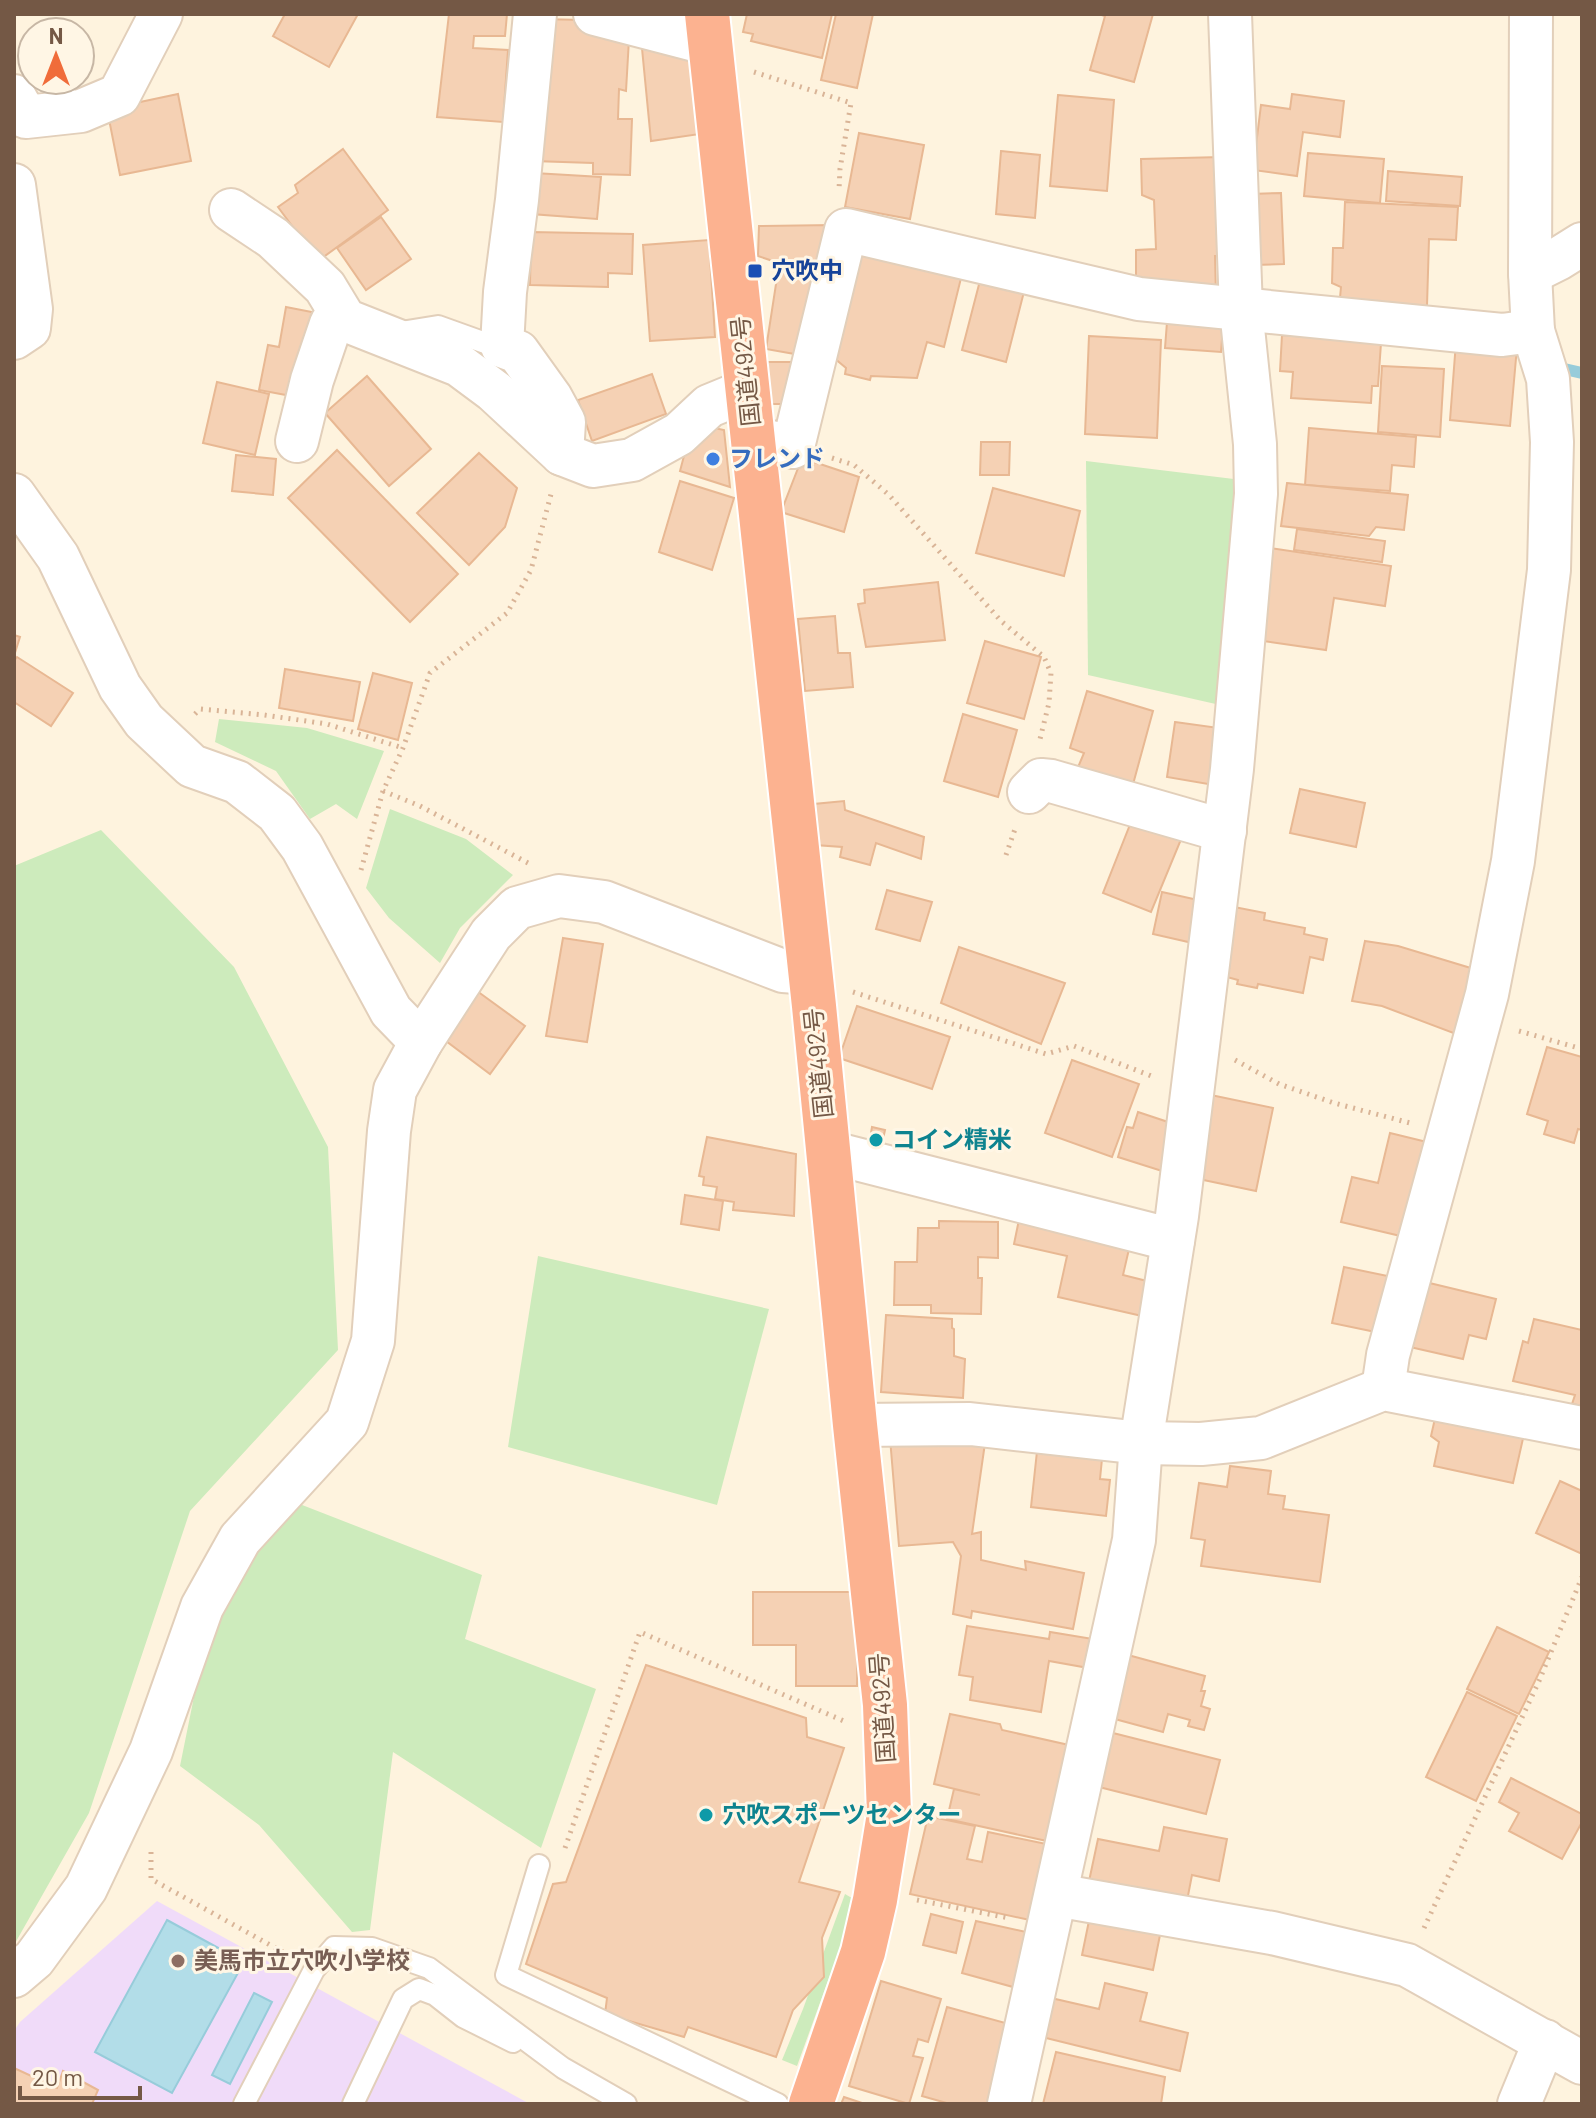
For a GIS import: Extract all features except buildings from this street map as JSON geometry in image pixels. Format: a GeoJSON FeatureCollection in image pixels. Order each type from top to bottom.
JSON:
{"type":"FeatureCollection","features":[{"type":"Feature","properties":{"kind":"highway","name":"国道492号"},"geometry":{"type":"LineString","coordinates":[[709,39],[748,390],[773,442],[826,981],[829,1152],[887,1740],[889,1814],[876,1892],[863,1952],[811,2104]]}},
{"type":"Feature","properties":{"kind":"street"},"geometry":{"type":"LineString","coordinates":[[18,114],[81,111],[119,95],[161,14]]}},
{"type":"Feature","properties":{"kind":"street"},"geometry":{"type":"LineString","coordinates":[[535,14],[502,346],[518,352],[551,398],[564,422],[562,454]]}},
{"type":"Feature","properties":{"kind":"street"},"geometry":{"type":"LineString","coordinates":[[595,14],[709,39]]}},
{"type":"Feature","properties":{"kind":"street"},"geometry":{"type":"LineString","coordinates":[[1009,2104],[1134,1540],[1141,1443],[1173,1240],[1232,769],[1256,494],[1255,444],[1241,309],[1230,14]]}},
{"type":"Feature","properties":{"kind":"street"},"geometry":{"type":"LineString","coordinates":[[1383,1389],[1388,1355],[1487,994],[1513,861],[1549,570],[1552,442],[1548,379],[1533,331],[1530,273],[1531,14]]}},
{"type":"Feature","properties":{"kind":"street"},"geometry":{"type":"LineString","coordinates":[[14,185],[31,309],[19,342]]}},
{"type":"Feature","properties":{"kind":"street"},"geometry":{"type":"LineString","coordinates":[[231,210],[273,238],[325,287],[345,320],[459,365],[494,391],[562,454],[593,466],[632,460],[679,434],[709,406],[748,390]]}},
{"type":"Feature","properties":{"kind":"street"},"geometry":{"type":"LineString","coordinates":[[773,442],[846,230],[1139,299],[1502,335],[1533,331]]}},
{"type":"Feature","properties":{"kind":"street"},"geometry":{"type":"LineString","coordinates":[[1530,273],[1582,244]]}},
{"type":"Feature","properties":{"kind":"street"},"geometry":{"type":"LineString","coordinates":[[297,441],[312,380],[331,324],[345,320]]}},
{"type":"Feature","properties":{"kind":"street"},"geometry":{"type":"LineString","coordinates":[[14,495],[58,557],[120,687],[144,721],[192,766],[237,782],[277,813],[302,847],[391,1011],[421,1042]]}},
{"type":"Feature","properties":{"kind":"street"},"geometry":{"type":"LineString","coordinates":[[1029,792],[1041,780],[1051,781],[1225,831]]}},
{"type":"Feature","properties":{"kind":"street"},"geometry":{"type":"LineString","coordinates":[[14,1976],[34,1959],[86,1888],[151,1751],[202,1607],[240,1539],[347,1422],[373,1341],[395,1090],[421,1042],[491,934],[517,908],[559,896],[604,902],[783,971],[826,981]]}},
{"type":"Feature","properties":{"kind":"street"},"geometry":{"type":"LineString","coordinates":[[829,1152],[1173,1240]]}},
{"type":"Feature","properties":{"kind":"street"},"geometry":{"type":"LineString","coordinates":[[855,1425],[970,1424],[1141,1443],[1201,1444],[1261,1438],[1383,1389],[1582,1428]]}},
{"type":"Feature","properties":{"kind":"street"},"geometry":{"type":"LineString","coordinates":[[1052,1911],[1272,1933],[1407,1965],[1582,2063]]}},
{"type":"Feature","properties":{"kind":"street"},"geometry":{"type":"LineString","coordinates":[[1519,2104],[1545,2041]]}},
{"type":"Feature","properties":{"kind":"lane"},"geometry":{"type":"LineString","coordinates":[[401,343],[407,331],[438,326],[502,346]]}},
{"type":"Feature","properties":{"kind":"lane"},"geometry":{"type":"LineString","coordinates":[[539,1865],[506,1975],[778,2104]]}},
{"type":"Feature","properties":{"kind":"lane"},"geometry":{"type":"LineString","coordinates":[[244,2104],[314,1970],[334,1947],[372,1948],[429,1968],[563,2068]]}},
{"type":"Feature","properties":{"kind":"lane"},"geometry":{"type":"LineString","coordinates":[[353,2104],[403,1999],[419,1989],[435,1995],[463,2017],[626,2104]]}},
{"type":"Feature","properties":{"kind":"path"},"geometry":{"type":"LineString","coordinates":[[709,39],[851,103],[840,169],[839,211],[846,230]]}},
{"type":"Feature","properties":{"kind":"path"},"geometry":{"type":"LineString","coordinates":[[773,442],[854,465],[889,495],[1001,621],[1044,657],[1051,673]]}},
{"type":"Feature","properties":{"kind":"path"},"geometry":{"type":"LineString","coordinates":[[337,912],[357,882],[383,791],[403,748],[430,673],[507,613],[531,570],[562,454]]}},
{"type":"Feature","properties":{"kind":"path"},"geometry":{"type":"LineString","coordinates":[[175,750],[187,723],[200,709],[327,724],[403,748]]}},
{"type":"Feature","properties":{"kind":"path"},"geometry":{"type":"LineString","coordinates":[[383,791],[420,806],[527,862],[559,896]]}},
{"type":"Feature","properties":{"kind":"path"},"geometry":{"type":"LineString","coordinates":[[826,981],[1046,1054],[1074,1046],[1192,1092]]}},
{"type":"Feature","properties":{"kind":"path"},"geometry":{"type":"LineString","coordinates":[[1479,1020],[1582,1049]]}},
{"type":"Feature","properties":{"kind":"path"},"geometry":{"type":"LineString","coordinates":[[1199,1042],[1279,1084],[1334,1103],[1449,1133]]}},
{"type":"Feature","properties":{"kind":"path"},"geometry":{"type":"LineString","coordinates":[[1407,1965],[1539,1681],[1582,1577]]}},
{"type":"Feature","properties":{"kind":"path"},"geometry":{"type":"LineString","coordinates":[[539,1865],[559,1865],[640,1632],[887,1740]]}},
{"type":"Feature","properties":{"kind":"path"},"geometry":{"type":"LineString","coordinates":[[151,1847],[151,1879],[314,1970]]}},
{"type":"Feature","properties":{"kind":"path"},"geometry":{"type":"LineString","coordinates":[[876,1892],[1052,1911]]}},
{"type":"Feature","properties":{"kind":"shaded area","name":"美馬市立穴吹小学校"},"geometry":{"type":"Polygon","coordinates":[[[157,1901],[530,2104],[14,2104],[14,2031],[20,2022],[157,1901]]]}},
{"type":"Feature","properties":{"kind":"green space"},"geometry":{"type":"Polygon","coordinates":[[[1086,461],[1242,480],[1220,705],[1088,675],[1086,461]]]}},
{"type":"Feature","properties":{"kind":"green space"},"geometry":{"type":"Polygon","coordinates":[[[219,719],[307,728],[384,751],[357,819],[336,804],[310,819],[276,771],[215,742],[219,719]]]}},
{"type":"Feature","properties":{"kind":"green space"},"geometry":{"type":"Polygon","coordinates":[[[390,809],[466,839],[513,875],[460,928],[440,963],[389,918],[366,888],[390,809]]]}},
{"type":"Feature","properties":{"kind":"green space"},"geometry":{"type":"Polygon","coordinates":[[[101,830],[234,967],[328,1147],[338,1350],[190,1511],[89,1813],[14,1945],[14,866],[101,830]]]}},
{"type":"Feature","properties":{"kind":"green space"},"geometry":{"type":"Polygon","coordinates":[[[538,1256],[769,1309],[717,1505],[508,1447],[538,1256]]]}},
{"type":"Feature","properties":{"kind":"green space"},"geometry":{"type":"Polygon","coordinates":[[[297,1503],[482,1575],[465,1639],[596,1689],[541,1848],[393,1752],[370,1930],[352,1932],[259,1825],[180,1766],[199,1672],[227,1586],[297,1503]]]}},
{"type":"Feature","properties":{"kind":"green space"},"geometry":{"type":"Polygon","coordinates":[[[845,1894],[857,1901],[797,2066],[782,2060],[845,1894]]]}},
{"type":"Feature","properties":{"kind":"water"},"geometry":{"type":"Polygon","coordinates":[[[167,1920],[244,1962],[172,2093],[95,2052],[167,1920]]]}},
{"type":"Feature","properties":{"kind":"water"},"geometry":{"type":"Polygon","coordinates":[[[254,1993],[272,2002],[230,2084],[212,2075],[254,1993]]]}},
{"type":"Feature","properties":{"kind":"waterway"},"geometry":{"type":"LineString","coordinates":[[1551,366],[1582,373]]}},
{"type":"Feature","properties":{"kind":"place","name":"穴吹中"},"geometry":{"type":"Point","coordinates":[755,271]}},
{"type":"Feature","properties":{"kind":"place","name":"フレンド"},"geometry":{"type":"Point","coordinates":[713,459]}},
{"type":"Feature","properties":{"kind":"place","name":"コイン精米"},"geometry":{"type":"Point","coordinates":[876,1140]}},
{"type":"Feature","properties":{"kind":"place","name":"穴吹スポーツセンター"},"geometry":{"type":"Point","coordinates":[706,1815]}},
{"type":"Feature","properties":{"kind":"place","name":"美馬市立穴吹小学校"},"geometry":{"type":"Point","coordinates":[178,1961]}}]}
